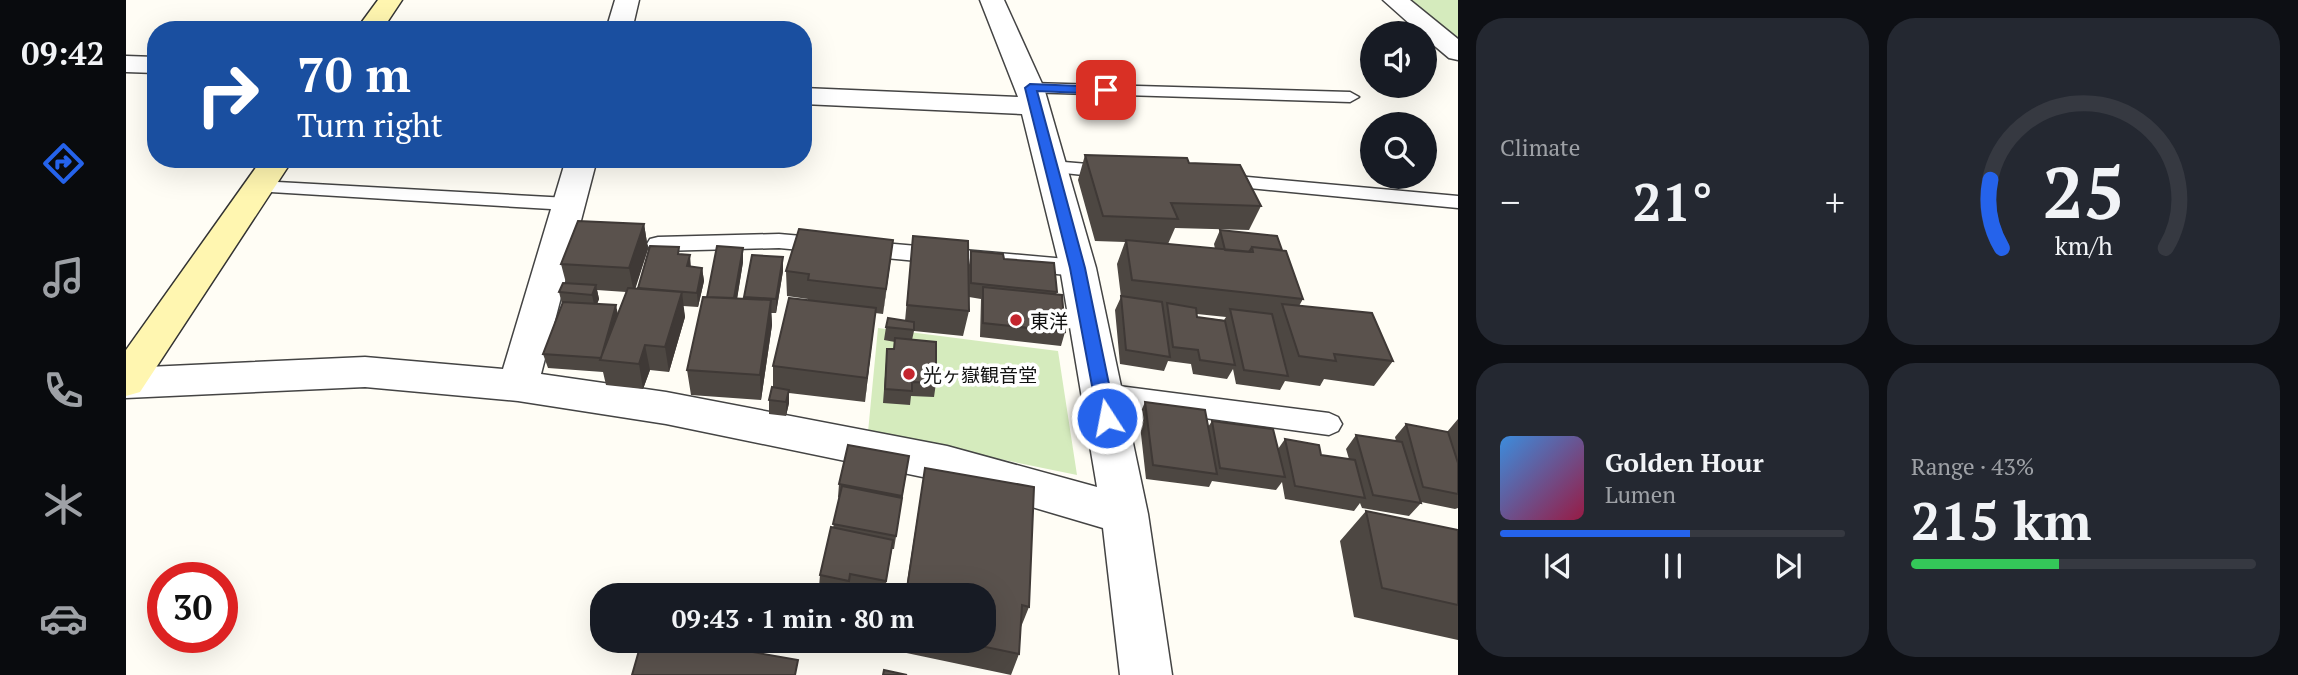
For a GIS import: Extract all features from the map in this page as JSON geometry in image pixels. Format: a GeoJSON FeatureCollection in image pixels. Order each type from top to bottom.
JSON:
{"type":"FeatureCollection","features":[{"type":"Feature","properties":{"kind":"street"},"geometry":{"type":"LineString","coordinates":[[375,21],[390,0]]}},
{"type":"Feature","properties":{"kind":"street"},"geometry":{"type":"LineString","coordinates":[[621,21],[627,0]]}},
{"type":"Feature","properties":{"kind":"street"},"geometry":{"type":"LineString","coordinates":[[992,0],[1033,97],[1078,268],[1125,514],[1146,675]]}},
{"type":"Feature","properties":{"kind":"street"},"geometry":{"type":"LineString","coordinates":[[1395,0],[1458,52]]}},
{"type":"Feature","properties":{"kind":"street"},"geometry":{"type":"LineString","coordinates":[[126,64],[147,65]]}},
{"type":"Feature","properties":{"kind":"street"},"geometry":{"type":"LineString","coordinates":[[812,96],[1033,97]]}},
{"type":"Feature","properties":{"kind":"street"},"geometry":{"type":"LineString","coordinates":[[518,386],[579,168]]}},
{"type":"Feature","properties":{"kind":"street"},"geometry":{"type":"LineString","coordinates":[[126,382],[269,173]]}},
{"type":"Feature","properties":{"kind":"street"},"geometry":{"type":"LineString","coordinates":[[126,382],[365,372],[518,386],[666,408],[933,461],[1125,514]]}},
{"type":"Feature","properties":{"kind":"lane"},"geometry":{"type":"LineString","coordinates":[[1033,97],[1350,97]]}},
{"type":"Feature","properties":{"kind":"lane"},"geometry":{"type":"LineString","coordinates":[[1052,167],[1139,174]]}},
{"type":"Feature","properties":{"kind":"lane"},"geometry":{"type":"LineString","coordinates":[[269,173],[568,204]]}},
{"type":"Feature","properties":{"kind":"lane"},"geometry":{"type":"LineString","coordinates":[[1194,178],[1374,192],[1458,202]]}},
{"type":"Feature","properties":{"kind":"lane"},"geometry":{"type":"LineString","coordinates":[[658,244],[779,241],[1078,268]]}},
{"type":"Feature","properties":{"kind":"lane"},"geometry":{"type":"LineString","coordinates":[[1102,394],[1329,424]]}},
{"type":"Feature","properties":{"kind":"green space"},"geometry":{"type":"Polygon","coordinates":[[[1404,0],[1458,0],[1458,44],[1437,27],[1437,21],[1430,21],[1404,0]]]}},
{"type":"Feature","properties":{"kind":"green space"},"geometry":{"type":"Polygon","coordinates":[[[878,328],[1058,351],[1077,475],[868,432],[878,328]]]}},
{"type":"Feature","properties":{"kind":"building"},"geometry":{"type":"Polygon","coordinates":[[[1085,155],[1187,158],[1189,163],[1240,165],[1261,206],[1171,203],[1178,219],[1103,216],[1085,155]]]}},
{"type":"Feature","properties":{"kind":"building"},"geometry":{"type":"Polygon","coordinates":[[[578,221],[644,224],[629,268],[561,264],[578,221]]]}},
{"type":"Feature","properties":{"kind":"building"},"geometry":{"type":"Polygon","coordinates":[[[799,229],[893,240],[886,289],[808,280],[809,274],[786,271],[799,229]]]}},
{"type":"Feature","properties":{"kind":"building"},"geometry":{"type":"Polygon","coordinates":[[[1220,230],[1277,236],[1282,250],[1252,247],[1249,252],[1225,250],[1220,230]]]}},
{"type":"Feature","properties":{"kind":"building"},"geometry":{"type":"Polygon","coordinates":[[[913,236],[968,241],[969,311],[907,305],[913,236]]]}},
{"type":"Feature","properties":{"kind":"building"},"geometry":{"type":"Polygon","coordinates":[[[1126,240],[1253,252],[1252,247],[1286,251],[1303,299],[1132,280],[1126,240]]]}},
{"type":"Feature","properties":{"kind":"building"},"geometry":{"type":"Polygon","coordinates":[[[650,246],[679,247],[678,254],[690,255],[687,266],[702,268],[697,293],[638,288],[650,246]]]}},
{"type":"Feature","properties":{"kind":"building"},"geometry":{"type":"Polygon","coordinates":[[[717,246],[743,248],[734,298],[707,297],[717,246]]]}},
{"type":"Feature","properties":{"kind":"building"},"geometry":{"type":"Polygon","coordinates":[[[971,251],[1003,254],[1004,259],[1054,263],[1057,292],[971,283],[971,251]]]}},
{"type":"Feature","properties":{"kind":"building"},"geometry":{"type":"Polygon","coordinates":[[[752,255],[783,257],[776,299],[744,297],[752,255]]]}},
{"type":"Feature","properties":{"kind":"building"},"geometry":{"type":"Polygon","coordinates":[[[563,283],[596,285],[592,295],[559,292],[563,283]]]}},
{"type":"Feature","properties":{"kind":"building"},"geometry":{"type":"Polygon","coordinates":[[[983,287],[1062,295],[1065,332],[983,323],[983,287]]]}},
{"type":"Feature","properties":{"kind":"building"},"geometry":{"type":"Polygon","coordinates":[[[628,288],[682,292],[665,347],[645,345],[639,364],[600,360],[628,288]]]}},
{"type":"Feature","properties":{"kind":"building"},"geometry":{"type":"Polygon","coordinates":[[[1121,296],[1162,302],[1170,357],[1126,350],[1121,296]]]}},
{"type":"Feature","properties":{"kind":"building"},"geometry":{"type":"Polygon","coordinates":[[[703,297],[771,300],[760,375],[687,370],[703,297]]]}},
{"type":"Feature","properties":{"kind":"building"},"geometry":{"type":"Polygon","coordinates":[[[789,298],[876,308],[867,378],[773,366],[789,298]]]}},
{"type":"Feature","properties":{"kind":"building"},"geometry":{"type":"Polygon","coordinates":[[[563,302],[616,305],[601,358],[543,354],[563,302]]]}},
{"type":"Feature","properties":{"kind":"building"},"geometry":{"type":"Polygon","coordinates":[[[1167,303],[1196,308],[1197,317],[1225,321],[1235,365],[1200,360],[1198,350],[1173,347],[1167,303]]]}},
{"type":"Feature","properties":{"kind":"building"},"geometry":{"type":"Polygon","coordinates":[[[1282,304],[1372,313],[1393,361],[1334,354],[1336,361],[1299,356],[1282,304]]]}},
{"type":"Feature","properties":{"kind":"building"},"geometry":{"type":"Polygon","coordinates":[[[1230,309],[1272,314],[1288,376],[1244,370],[1230,309]]]}},
{"type":"Feature","properties":{"kind":"building"},"geometry":{"type":"Polygon","coordinates":[[[888,318],[914,322],[914,330],[886,327],[888,318]]]}},
{"type":"Feature","properties":{"kind":"building"},"geometry":{"type":"Polygon","coordinates":[[[895,338],[936,342],[936,383],[912,382],[912,391],[885,389],[887,349],[894,349],[895,338]]]}},
{"type":"Feature","properties":{"kind":"building"},"geometry":{"type":"Polygon","coordinates":[[[772,387],[789,390],[786,402],[769,400],[772,387]]]}},
{"type":"Feature","properties":{"kind":"building"},"geometry":{"type":"Polygon","coordinates":[[[1145,402],[1205,410],[1217,474],[1153,465],[1145,402]]]}},
{"type":"Feature","properties":{"kind":"building"},"geometry":{"type":"Polygon","coordinates":[[[1212,421],[1273,429],[1285,477],[1220,468],[1212,421]]]}},
{"type":"Feature","properties":{"kind":"building"},"geometry":{"type":"Polygon","coordinates":[[[1406,424],[1448,432],[1458,463],[1458,494],[1423,487],[1406,424]]]}},
{"type":"Feature","properties":{"kind":"building"},"geometry":{"type":"Polygon","coordinates":[[[1356,435],[1402,442],[1421,503],[1373,495],[1356,435]]]}},
{"type":"Feature","properties":{"kind":"building"},"geometry":{"type":"Polygon","coordinates":[[[1285,439],[1319,445],[1321,455],[1355,460],[1365,498],[1295,486],[1285,439]]]}},
{"type":"Feature","properties":{"kind":"building"},"geometry":{"type":"Polygon","coordinates":[[[848,445],[909,456],[902,496],[839,484],[848,445]]]}},
{"type":"Feature","properties":{"kind":"building"},"geometry":{"type":"Polygon","coordinates":[[[925,468],[1034,487],[1029,607],[1022,605],[1019,654],[996,649],[996,583],[908,583],[925,468]]]}},
{"type":"Feature","properties":{"kind":"building"},"geometry":{"type":"Polygon","coordinates":[[[842,486],[902,498],[896,536],[833,524],[842,486]]]}},
{"type":"Feature","properties":{"kind":"building"},"geometry":{"type":"Polygon","coordinates":[[[1366,511],[1458,530],[1458,605],[1382,588],[1366,511]]]}},
{"type":"Feature","properties":{"kind":"building"},"geometry":{"type":"Polygon","coordinates":[[[831,527],[893,540],[886,581],[850,574],[849,581],[820,575],[831,527]]]}},
{"type":"Feature","properties":{"kind":"building"},"geometry":{"type":"Polygon","coordinates":[[[638,653],[758,653],[798,660],[795,675],[632,675],[638,653]]]}},
{"type":"Feature","properties":{"kind":"building"},"geometry":{"type":"Polygon","coordinates":[[[884,670],[907,675],[883,675],[884,670]]]}},
{"type":"Feature","properties":{"kind":"place","name":"東洋"},"geometry":{"type":"Point","coordinates":[1016,320]}},
{"type":"Feature","properties":{"kind":"place","name":"光ヶ嶽観音堂"},"geometry":{"type":"Point","coordinates":[909,374]}},
{"type":"Feature","properties":{"kind":"route"},"geometry":{"type":"LineString","coordinates":[[1106,90],[1030,88],[1078,268],[1107,418]]}}]}
